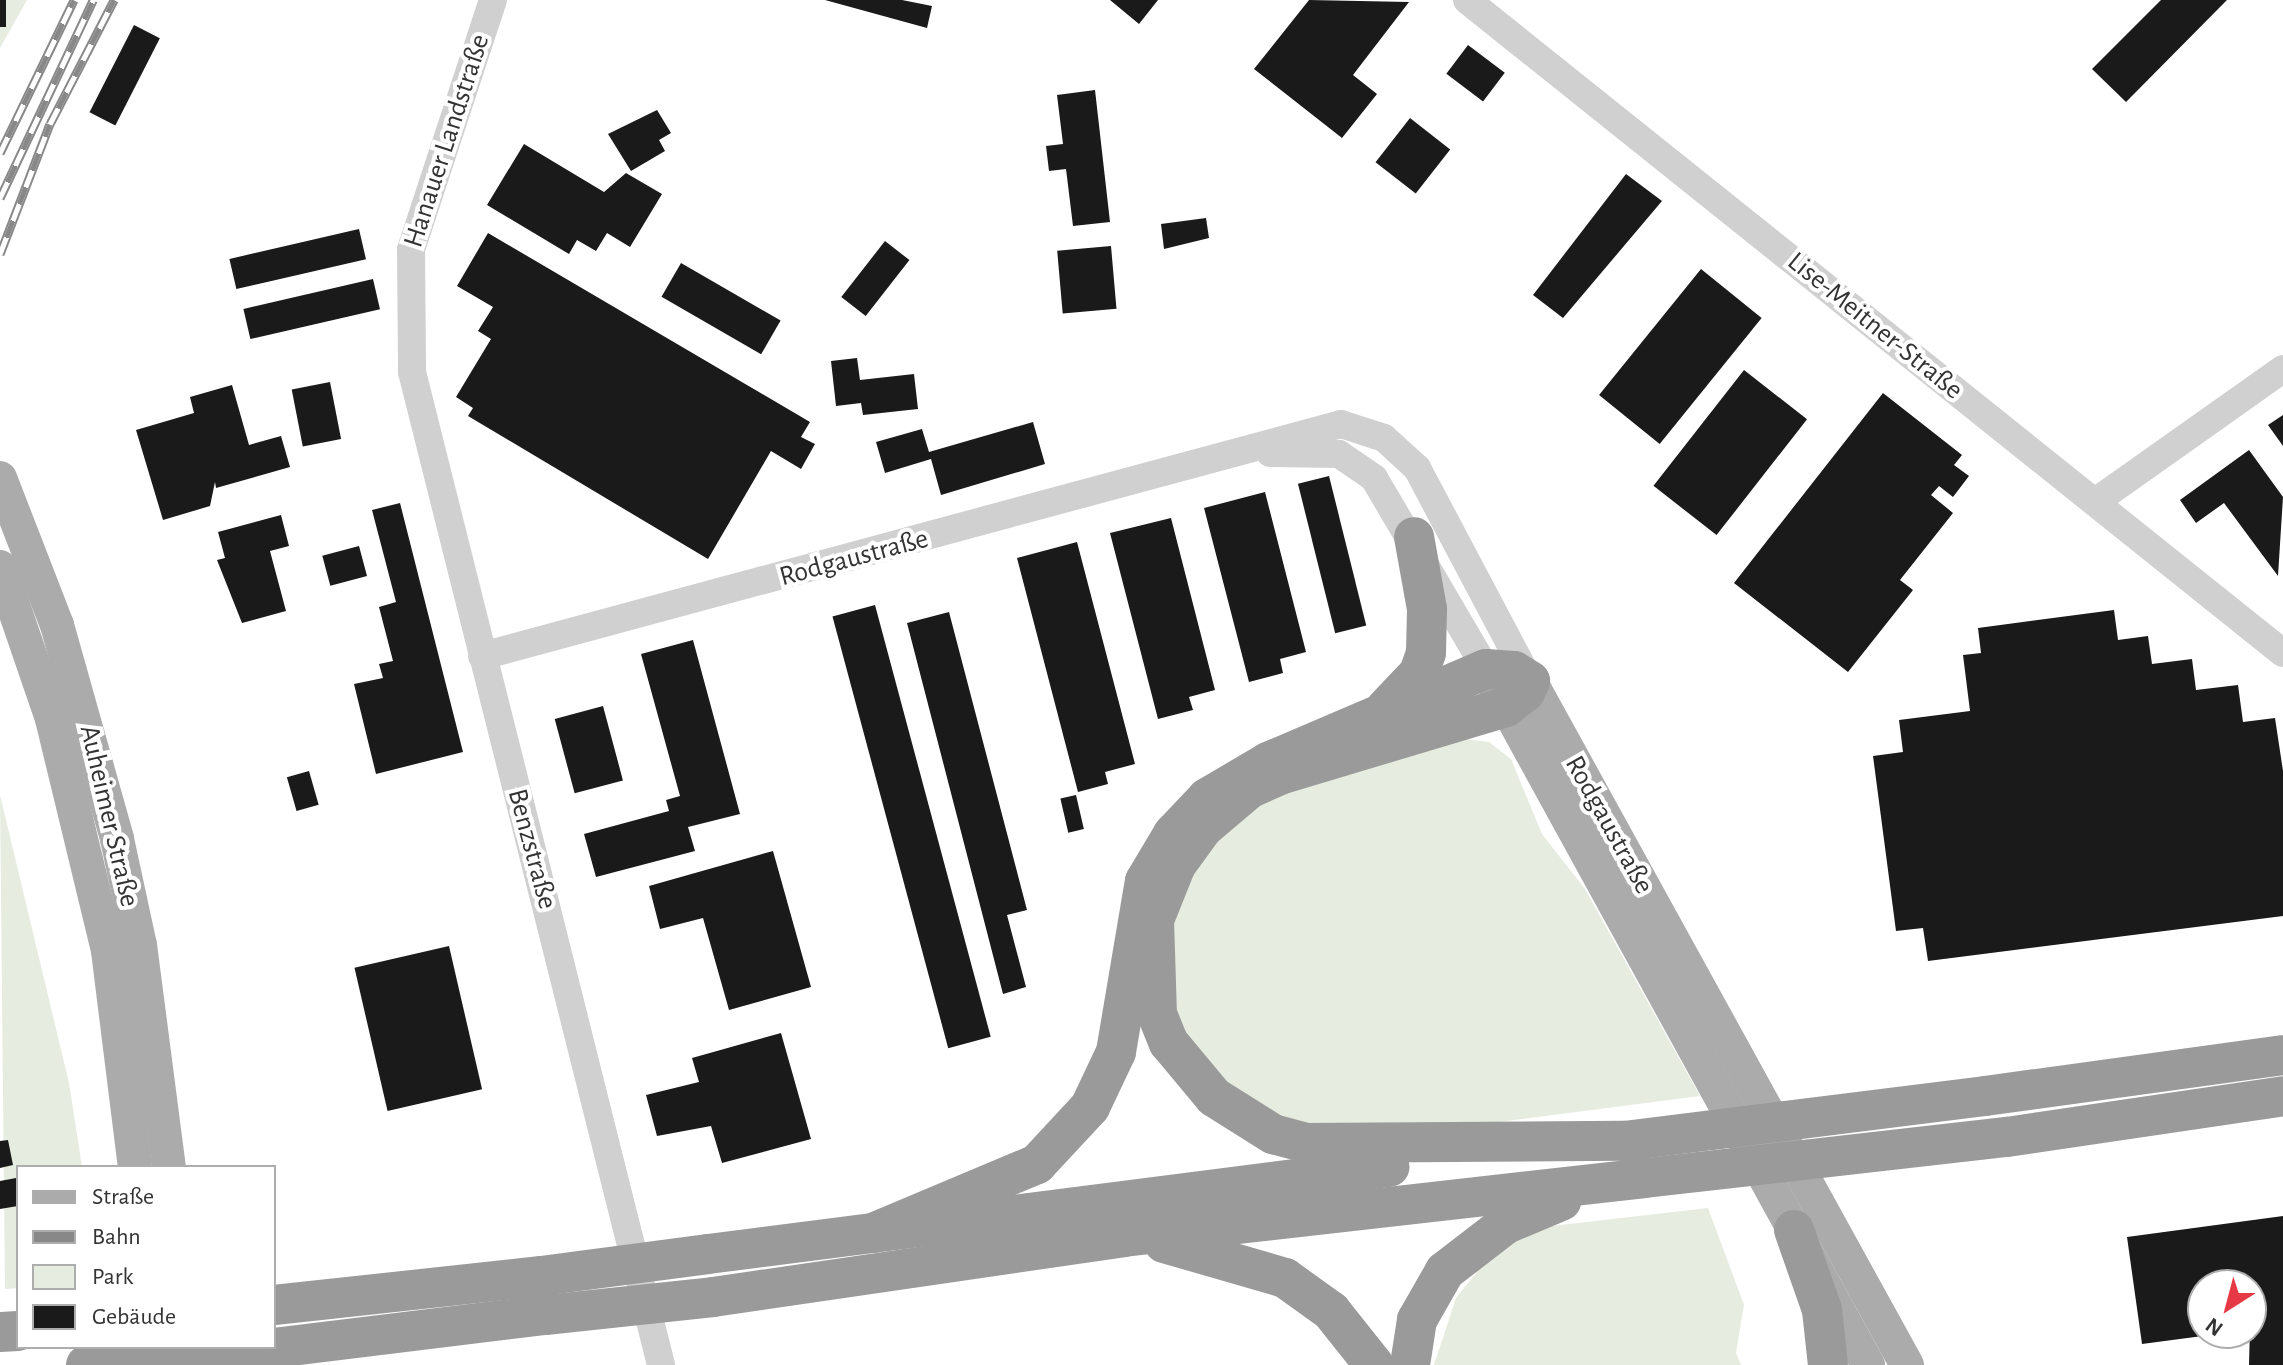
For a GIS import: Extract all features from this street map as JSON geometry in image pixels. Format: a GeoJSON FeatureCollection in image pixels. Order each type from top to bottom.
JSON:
{"type":"FeatureCollection","features":[{"type":"Feature","properties":{"kind":"highway"},"geometry":{"type":"LineString","coordinates":[[1363,726],[1411,685],[1426,653],[1427,609],[1414,537]]}},
{"type":"Feature","properties":{"kind":"highway"},"geometry":{"type":"LineString","coordinates":[[873,1233],[1007,1180],[1059,1146],[1112,1064],[1136,914],[1145,881],[1173,834],[1233,780],[1363,726],[1486,669],[1518,694]]}},
{"type":"Feature","properties":{"kind":"highway"},"geometry":{"type":"LineString","coordinates":[[1518,694],[1280,775],[1223,808],[1190,842],[1164,889],[1150,939],[1153,997],[1169,1043],[1190,1072],[1273,1134],[1343,1146],[1624,1141]]}},
{"type":"Feature","properties":{"kind":"highway"},"geometry":{"type":"LineString","coordinates":[[276,1305],[541,1276],[1985,1096],[2283,1055]]}},
{"type":"Feature","properties":{"kind":"highway"},"geometry":{"type":"LineString","coordinates":[[276,1348],[713,1297],[1124,1237],[2007,1137],[2283,1096]]}},
{"type":"Feature","properties":{"kind":"highway"},"geometry":{"type":"LineString","coordinates":[[1410,1365],[1424,1304],[1475,1243],[1539,1207],[1645,1178]]}},
{"type":"Feature","properties":{"kind":"highway"},"geometry":{"type":"LineString","coordinates":[[1794,1230],[1822,1310],[1828,1365]]}},
{"type":"Feature","properties":{"kind":"highway"},"geometry":{"type":"LineString","coordinates":[[1124,1237],[1256,1264],[1285,1278],[1331,1311],[1374,1365]]}},
{"type":"Feature","properties":{"kind":"highway"},"geometry":{"type":"LineString","coordinates":[[86,1365],[266,1349]]}},
{"type":"Feature","properties":{"kind":"main road","name":"Auheimer Straße"},"geometry":{"type":"LineString","coordinates":[[4,486],[75,681],[117,839],[140,945],[169,1165]]}},
{"type":"Feature","properties":{"kind":"main road","name":"Auheimer Straße"},"geometry":{"type":"LineString","coordinates":[[0,567],[52,719],[108,951],[135,1165]]}},
{"type":"Feature","properties":{"kind":"main road","name":"Rodgaustraße"},"geometry":{"type":"LineString","coordinates":[[1518,694],[1794,1230],[1868,1365]]}},
{"type":"Feature","properties":{"kind":"main road","name":"Rodgaustraße"},"geometry":{"type":"LineString","coordinates":[[1518,694],[1907,1365]]}},
{"type":"Feature","properties":{"kind":"street","name":"Hanauer Landstraße"},"geometry":{"type":"LineString","coordinates":[[408,331],[416,228],[493,0]]}},
{"type":"Feature","properties":{"kind":"street","name":"Lise-Meitner-Straße"},"geometry":{"type":"LineString","coordinates":[[1467,0],[2283,653]]}},
{"type":"Feature","properties":{"kind":"street","name":"Benzstraße"},"geometry":{"type":"LineString","coordinates":[[408,331],[418,406],[661,1365]]}},
{"type":"Feature","properties":{"kind":"street"},"geometry":{"type":"LineString","coordinates":[[2095,502],[2283,369]]}},
{"type":"Feature","properties":{"kind":"street","name":"Rodgaustraße"},"geometry":{"type":"LineString","coordinates":[[1225,460],[1287,435],[1341,424],[1395,446],[1435,496],[1518,694]]}},
{"type":"Feature","properties":{"kind":"street","name":"Rodgaustraße"},"geometry":{"type":"LineString","coordinates":[[482,656],[1225,460],[1288,450],[1339,454],[1374,478],[1414,537],[1486,669]]}},
{"type":"Feature","properties":{"kind":"green space"},"geometry":{"type":"Polygon","coordinates":[[[0,0],[27,0],[0,48],[0,0]]]}},
{"type":"Feature","properties":{"kind":"green space"},"geometry":{"type":"Polygon","coordinates":[[[1466,739],[1489,742],[1511,759],[1542,834],[1585,889],[1700,1096],[1343,1142],[1273,1127],[1177,1038],[1168,895],[1253,795],[1466,739]]]}},
{"type":"Feature","properties":{"kind":"green space"},"geometry":{"type":"Polygon","coordinates":[[[0,795],[69,1083],[82,1165],[16,1165],[16,1288],[5,1289],[0,795]]]}},
{"type":"Feature","properties":{"kind":"green space"},"geometry":{"type":"Polygon","coordinates":[[[1708,1208],[1744,1305],[1736,1353],[1741,1365],[1434,1365],[1456,1298],[1497,1247],[1543,1227],[1708,1208]]]}},
{"type":"Feature","properties":{"kind":"building"},"geometry":{"type":"Polygon","coordinates":[[[0,0],[6,0],[6,27],[0,27],[0,0]]]}},
{"type":"Feature","properties":{"kind":"building"},"geometry":{"type":"Polygon","coordinates":[[[825,0],[902,0],[932,6],[927,28],[825,0]]]}},
{"type":"Feature","properties":{"kind":"building"},"geometry":{"type":"Polygon","coordinates":[[[1110,0],[1158,0],[1139,24],[1110,0]]]}},
{"type":"Feature","properties":{"kind":"building"},"geometry":{"type":"Polygon","coordinates":[[[1309,0],[1409,2],[1353,75],[1377,94],[1342,138],[1254,69],[1309,0]]]}},
{"type":"Feature","properties":{"kind":"building"},"geometry":{"type":"Polygon","coordinates":[[[2161,0],[2227,0],[2126,102],[2092,69],[2161,0]]]}},
{"type":"Feature","properties":{"kind":"building"},"geometry":{"type":"Polygon","coordinates":[[[134,25],[160,38],[115,125],[90,112],[134,25]]]}},
{"type":"Feature","properties":{"kind":"building"},"geometry":{"type":"Polygon","coordinates":[[[1468,45],[1505,73],[1483,101],[1446,74],[1468,45]]]}},
{"type":"Feature","properties":{"kind":"building"},"geometry":{"type":"Polygon","coordinates":[[[1095,90],[1110,222],[1073,226],[1066,169],[1049,171],[1046,146],[1063,144],[1057,95],[1095,90]]]}},
{"type":"Feature","properties":{"kind":"building"},"geometry":{"type":"Polygon","coordinates":[[[657,110],[671,133],[659,140],[665,151],[631,171],[608,134],[657,110]]]}},
{"type":"Feature","properties":{"kind":"building"},"geometry":{"type":"Polygon","coordinates":[[[1410,118],[1450,149],[1416,194],[1376,162],[1410,118]]]}},
{"type":"Feature","properties":{"kind":"building"},"geometry":{"type":"Polygon","coordinates":[[[524,144],[604,192],[626,173],[662,194],[630,247],[607,233],[596,251],[577,240],[569,254],[487,205],[524,144]]]}},
{"type":"Feature","properties":{"kind":"building"},"geometry":{"type":"Polygon","coordinates":[[[1626,174],[1662,201],[1563,318],[1533,295],[1626,174]]]}},
{"type":"Feature","properties":{"kind":"building"},"geometry":{"type":"Polygon","coordinates":[[[1206,218],[1209,238],[1164,249],[1161,224],[1206,218]]]}},
{"type":"Feature","properties":{"kind":"building"},"geometry":{"type":"Polygon","coordinates":[[[359,229],[366,259],[236,289],[229,259],[359,229]]]}},
{"type":"Feature","properties":{"kind":"building"},"geometry":{"type":"Polygon","coordinates":[[[488,233],[810,422],[801,437],[815,444],[801,469],[771,451],[708,559],[468,416],[473,408],[456,397],[491,339],[478,331],[493,307],[457,286],[488,233]]]}},
{"type":"Feature","properties":{"kind":"building"},"geometry":{"type":"Polygon","coordinates":[[[885,241],[909,260],[866,316],[841,297],[885,241]]]}},
{"type":"Feature","properties":{"kind":"building"},"geometry":{"type":"Polygon","coordinates":[[[1111,246],[1116,309],[1063,313],[1057,251],[1111,246]]]}},
{"type":"Feature","properties":{"kind":"building"},"geometry":{"type":"Polygon","coordinates":[[[681,263],[781,320],[761,354],[662,297],[681,263]]]}},
{"type":"Feature","properties":{"kind":"building"},"geometry":{"type":"Polygon","coordinates":[[[1701,269],[1762,318],[1660,444],[1599,395],[1701,269]]]}},
{"type":"Feature","properties":{"kind":"building"},"geometry":{"type":"Polygon","coordinates":[[[373,279],[380,309],[250,339],[243,309],[373,279]]]}},
{"type":"Feature","properties":{"kind":"building"},"geometry":{"type":"Polygon","coordinates":[[[857,358],[860,380],[914,374],[918,409],[863,415],[861,403],[836,406],[831,361],[857,358]]]}},
{"type":"Feature","properties":{"kind":"building"},"geometry":{"type":"Polygon","coordinates":[[[1744,370],[1807,419],[1717,535],[1653,486],[1744,370]]]}},
{"type":"Feature","properties":{"kind":"building"},"geometry":{"type":"Polygon","coordinates":[[[330,382],[341,439],[303,446],[292,389],[330,382]]]}},
{"type":"Feature","properties":{"kind":"building"},"geometry":{"type":"Polygon","coordinates":[[[232,385],[249,445],[281,436],[290,467],[216,488],[215,482],[210,506],[163,520],[136,430],[194,413],[190,397],[232,385]]]}},
{"type":"Feature","properties":{"kind":"building"},"geometry":{"type":"Polygon","coordinates":[[[1883,393],[1962,455],[1954,465],[1969,476],[1953,497],[1939,486],[1931,495],[1953,513],[1900,580],[1913,590],[1848,672],[1734,583],[1883,393]]]}},
{"type":"Feature","properties":{"kind":"building"},"geometry":{"type":"Polygon","coordinates":[[[2283,415],[2283,446],[2268,425],[2283,415]]]}},
{"type":"Feature","properties":{"kind":"building"},"geometry":{"type":"Polygon","coordinates":[[[1033,422],[1045,464],[941,495],[931,459],[885,473],[876,442],[922,429],[929,452],[1033,422]]]}},
{"type":"Feature","properties":{"kind":"building"},"geometry":{"type":"Polygon","coordinates":[[[2249,450],[2283,497],[2278,576],[2224,503],[2196,523],[2180,500],[2249,450]]]}},
{"type":"Feature","properties":{"kind":"building"},"geometry":{"type":"Polygon","coordinates":[[[1329,476],[1366,625],[1335,633],[1298,484],[1329,476]]]}},
{"type":"Feature","properties":{"kind":"building"},"geometry":{"type":"Polygon","coordinates":[[[1265,492],[1306,652],[1280,659],[1283,673],[1249,682],[1204,508],[1265,492]]]}},
{"type":"Feature","properties":{"kind":"building"},"geometry":{"type":"Polygon","coordinates":[[[400,503],[463,752],[376,774],[354,684],[383,678],[379,664],[393,661],[379,607],[396,602],[372,510],[400,503]]]}},
{"type":"Feature","properties":{"kind":"building"},"geometry":{"type":"Polygon","coordinates":[[[281,515],[289,546],[270,551],[286,611],[242,623],[217,560],[225,558],[218,532],[281,515]]]}},
{"type":"Feature","properties":{"kind":"building"},"geometry":{"type":"Polygon","coordinates":[[[1171,518],[1215,690],[1189,697],[1193,710],[1158,719],[1110,533],[1171,518]]]}},
{"type":"Feature","properties":{"kind":"building"},"geometry":{"type":"Polygon","coordinates":[[[1077,542],[1135,764],[1105,772],[1108,784],[1078,792],[1017,558],[1077,542]]]}},
{"type":"Feature","properties":{"kind":"building"},"geometry":{"type":"Polygon","coordinates":[[[359,546],[367,576],[330,586],[322,556],[359,546]]]}},
{"type":"Feature","properties":{"kind":"building"},"geometry":{"type":"Polygon","coordinates":[[[875,605],[991,1037],[948,1048],[832,616],[875,605]]]}},
{"type":"Feature","properties":{"kind":"building"},"geometry":{"type":"Polygon","coordinates":[[[2114,610],[2118,640],[2148,636],[2152,664],[2192,659],[2196,690],[2238,685],[2243,722],[2275,718],[2283,771],[2283,916],[1928,961],[1923,928],[1896,931],[1873,756],[1903,752],[1899,720],[1970,711],[1963,655],[1981,653],[1978,628],[2114,610]]]}},
{"type":"Feature","properties":{"kind":"building"},"geometry":{"type":"Polygon","coordinates":[[[949,612],[1027,910],[1007,915],[1026,987],[1003,994],[907,623],[949,612]]]}},
{"type":"Feature","properties":{"kind":"building"},"geometry":{"type":"Polygon","coordinates":[[[693,640],[740,814],[688,827],[695,851],[596,877],[584,834],[669,811],[666,800],[680,796],[641,654],[693,640]]]}},
{"type":"Feature","properties":{"kind":"building"},"geometry":{"type":"Polygon","coordinates":[[[603,706],[623,780],[575,793],[555,719],[603,706]]]}},
{"type":"Feature","properties":{"kind":"building"},"geometry":{"type":"Polygon","coordinates":[[[309,771],[319,805],[297,811],[287,777],[309,771]]]}},
{"type":"Feature","properties":{"kind":"building"},"geometry":{"type":"Polygon","coordinates":[[[1076,795],[1084,829],[1068,833],[1060,799],[1076,795]]]}},
{"type":"Feature","properties":{"kind":"building"},"geometry":{"type":"Polygon","coordinates":[[[773,851],[811,987],[729,1010],[703,918],[660,929],[649,886],[773,851]]]}},
{"type":"Feature","properties":{"kind":"building"},"geometry":{"type":"Polygon","coordinates":[[[449,946],[482,1089],[388,1111],[354,968],[449,946]]]}},
{"type":"Feature","properties":{"kind":"building"},"geometry":{"type":"Polygon","coordinates":[[[781,1033],[811,1139],[722,1163],[711,1126],[657,1136],[646,1095],[699,1082],[692,1058],[781,1033]]]}},
{"type":"Feature","properties":{"kind":"building"},"geometry":{"type":"Polygon","coordinates":[[[8,1140],[13,1165],[0,1168],[0,1141],[8,1140]]]}},
{"type":"Feature","properties":{"kind":"building"},"geometry":{"type":"Polygon","coordinates":[[[16,1178],[16,1206],[0,1209],[0,1181],[16,1178]]]}},
{"type":"Feature","properties":{"kind":"building"},"geometry":{"type":"Polygon","coordinates":[[[2283,1216],[2283,1365],[2249,1365],[2249,1349],[2267,1349],[2267,1269],[2187,1269],[2187,1338],[2142,1344],[2127,1237],[2283,1216]]]}},
{"type":"Feature","properties":{"kind":"railway"},"geometry":{"type":"LineString","coordinates":[[0,153],[74,0]]}},
{"type":"Feature","properties":{"kind":"railway"},"geometry":{"type":"LineString","coordinates":[[0,198],[93,0]]}},
{"type":"Feature","properties":{"kind":"railway"},"geometry":{"type":"LineString","coordinates":[[0,254],[50,124],[114,0]]}}]}
